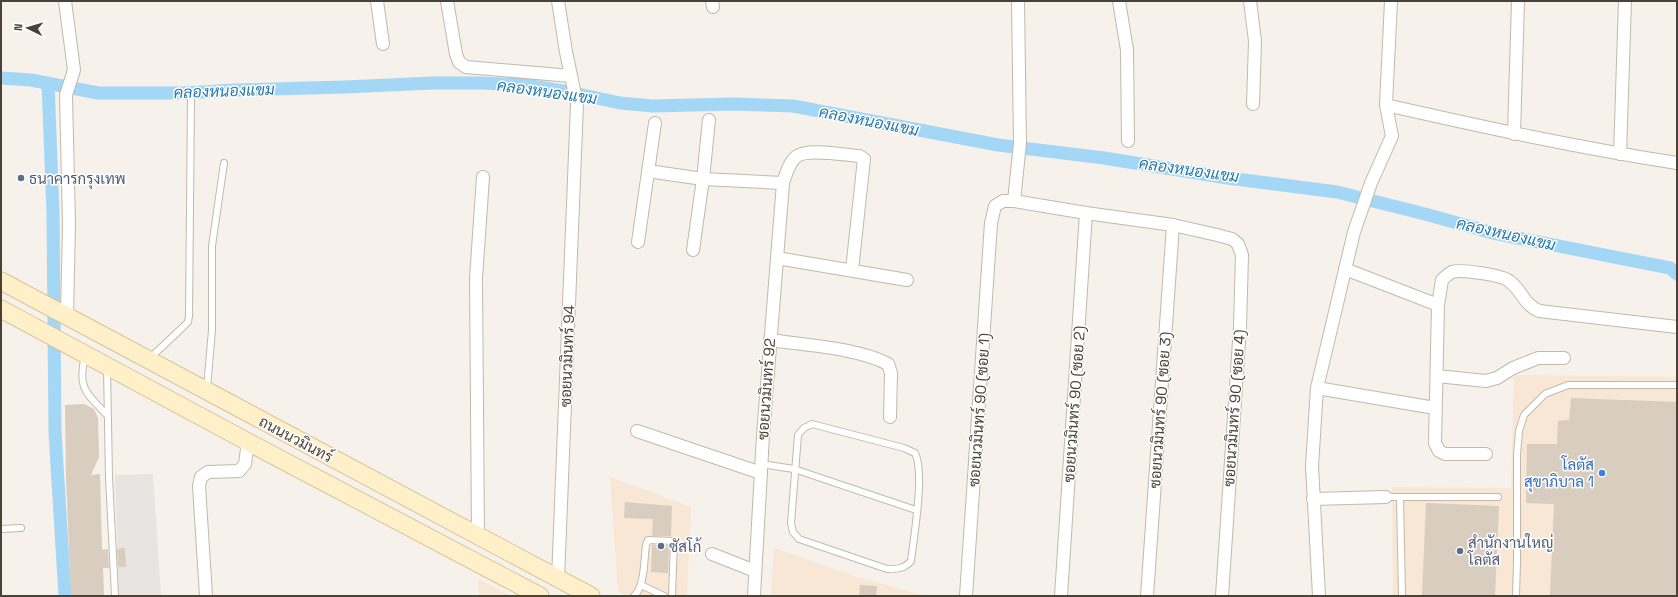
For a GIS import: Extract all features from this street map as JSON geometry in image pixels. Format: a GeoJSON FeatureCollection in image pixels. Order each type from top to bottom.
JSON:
{"type":"FeatureCollection","features":[{"type":"Feature","properties":{"kind":"main road","name":"ถนนนวมินทร์"},"geometry":{"type":"LineString","coordinates":[[1,281],[591,596]]}},
{"type":"Feature","properties":{"kind":"main road","name":"ถนนนวมินทร์"},"geometry":{"type":"LineString","coordinates":[[1,309],[248,442],[540,596]]}},
{"type":"Feature","properties":{"kind":"main road"},"geometry":{"type":"LineString","coordinates":[[548,596],[558,579]]}},
{"type":"Feature","properties":{"kind":"street"},"geometry":{"type":"LineString","coordinates":[[58,311],[69,224],[66,95],[74,70],[65,1]]}},
{"type":"Feature","properties":{"kind":"street"},"geometry":{"type":"LineString","coordinates":[[377,1],[383,44]]}},
{"type":"Feature","properties":{"kind":"street"},"geometry":{"type":"LineString","coordinates":[[447,1],[456,54],[459,62],[466,67],[572,79]]}},
{"type":"Feature","properties":{"kind":"street","name":"ซอยนวมินทร์ 94"},"geometry":{"type":"LineString","coordinates":[[558,1],[577,104],[558,579]]}},
{"type":"Feature","properties":{"kind":"street"},"geometry":{"type":"LineString","coordinates":[[1014,201],[1020,143],[1018,1]]}},
{"type":"Feature","properties":{"kind":"street"},"geometry":{"type":"LineString","coordinates":[[1119,1],[1127,50],[1128,141]]}},
{"type":"Feature","properties":{"kind":"street"},"geometry":{"type":"LineString","coordinates":[[1250,1],[1255,41],[1253,104]]}},
{"type":"Feature","properties":{"kind":"street"},"geometry":{"type":"LineString","coordinates":[[1319,596],[1312,466],[1317,388],[1354,232],[1371,183],[1392,136],[1386,105],[1391,1]]}},
{"type":"Feature","properties":{"kind":"street"},"geometry":{"type":"LineString","coordinates":[[1514,134],[1518,1]]}},
{"type":"Feature","properties":{"kind":"street"},"geometry":{"type":"LineString","coordinates":[[1620,154],[1625,1]]}},
{"type":"Feature","properties":{"kind":"street"},"geometry":{"type":"LineString","coordinates":[[1386,105],[1514,134],[1677,163]]}},
{"type":"Feature","properties":{"kind":"street"},"geometry":{"type":"LineString","coordinates":[[693,250],[709,120]]}},
{"type":"Feature","properties":{"kind":"street"},"geometry":{"type":"LineString","coordinates":[[638,242],[655,124]]}},
{"type":"Feature","properties":{"kind":"street","name":"ซอยนวมินทร์ 92"},"geometry":{"type":"LineString","coordinates":[[754,596],[770,340],[783,183],[788,168],[796,156],[806,152],[858,156],[864,159],[852,270]]}},
{"type":"Feature","properties":{"kind":"street"},"geometry":{"type":"LineString","coordinates":[[648,171],[703,178],[783,183]]}},
{"type":"Feature","properties":{"kind":"street"},"geometry":{"type":"LineString","coordinates":[[478,536],[476,278],[483,177]]}},
{"type":"Feature","properties":{"kind":"street","name":"ซอยนวมินทร์ 90 (ซอย 1)"},"geometry":{"type":"LineString","coordinates":[[966,596],[991,223],[995,206],[1003,201],[1014,201]]}},
{"type":"Feature","properties":{"kind":"street","name":"ซอยนวมินทร์ 90 (ซอย 4)"},"geometry":{"type":"LineString","coordinates":[[1014,201],[1173,225],[1232,239],[1238,244],[1242,255],[1240,326],[1222,596]]}},
{"type":"Feature","properties":{"kind":"street","name":"ซอยนวมินทร์ 90 (ซอย 2)"},"geometry":{"type":"LineString","coordinates":[[1061,596],[1086,213]]}},
{"type":"Feature","properties":{"kind":"street","name":"ซอยนวมินทร์ 90 (ซอย 3)"},"geometry":{"type":"LineString","coordinates":[[1147,596],[1173,225]]}},
{"type":"Feature","properties":{"kind":"street"},"geometry":{"type":"LineString","coordinates":[[777,258],[907,280]]}},
{"type":"Feature","properties":{"kind":"street"},"geometry":{"type":"LineString","coordinates":[[1345,269],[1438,304]]}},
{"type":"Feature","properties":{"kind":"street"},"geometry":{"type":"LineString","coordinates":[[1486,454],[1445,454],[1439,451],[1435,443],[1438,304],[1442,280],[1450,273],[1461,271],[1508,280],[1518,289],[1529,306],[1539,311],[1677,327]]}},
{"type":"Feature","properties":{"kind":"street"},"geometry":{"type":"LineString","coordinates":[[770,340],[845,351],[877,358],[888,364],[891,373],[890,417]]}},
{"type":"Feature","properties":{"kind":"street"},"geometry":{"type":"LineString","coordinates":[[1436,376],[1486,381],[1497,378],[1513,368],[1538,358],[1564,358]]}},
{"type":"Feature","properties":{"kind":"street"},"geometry":{"type":"LineString","coordinates":[[1317,388],[1435,408]]}},
{"type":"Feature","properties":{"kind":"street"},"geometry":{"type":"LineString","coordinates":[[637,431],[761,469]]}},
{"type":"Feature","properties":{"kind":"street"},"geometry":{"type":"LineString","coordinates":[[206,596],[199,486],[201,477],[208,472],[239,471],[245,464],[248,442]]}},
{"type":"Feature","properties":{"kind":"street"},"geometry":{"type":"LineString","coordinates":[[1313,499],[1386,497]]}},
{"type":"Feature","properties":{"kind":"street"},"geometry":{"type":"LineString","coordinates":[[712,554],[755,571]]}},
{"type":"Feature","properties":{"kind":"lane"},"geometry":{"type":"LineString","coordinates":[[148,360],[188,322],[190,316],[191,100]]}},
{"type":"Feature","properties":{"kind":"lane"},"geometry":{"type":"LineString","coordinates":[[207,391],[212,330],[212,246],[224,163]]}},
{"type":"Feature","properties":{"kind":"lane"},"geometry":{"type":"LineString","coordinates":[[85,354],[81,374],[84,389],[107,415]]}},
{"type":"Feature","properties":{"kind":"lane"},"geometry":{"type":"LineString","coordinates":[[107,366],[107,415],[115,596]]}},
{"type":"Feature","properties":{"kind":"lane"},"geometry":{"type":"LineString","coordinates":[[1516,596],[1517,455],[1519,431],[1524,415],[1545,394],[1568,385],[1677,385]]}},
{"type":"Feature","properties":{"kind":"lane"},"geometry":{"type":"LineString","coordinates":[[812,424],[904,448],[915,453],[918,460],[919,477],[911,561],[906,567],[887,569],[799,539],[791,528],[794,469],[798,435],[804,428],[812,424]]}},
{"type":"Feature","properties":{"kind":"lane"},"geometry":{"type":"LineString","coordinates":[[761,469],[794,469],[916,510]]}},
{"type":"Feature","properties":{"kind":"lane"},"geometry":{"type":"LineString","coordinates":[[1386,497],[1498,497]]}},
{"type":"Feature","properties":{"kind":"lane"},"geometry":{"type":"LineString","coordinates":[[1400,497],[1402,596]]}},
{"type":"Feature","properties":{"kind":"lane"},"geometry":{"type":"LineString","coordinates":[[1,529],[21,528]]}},
{"type":"Feature","properties":{"kind":"lane"},"geometry":{"type":"LineString","coordinates":[[634,596],[638,592],[641,585],[646,541],[648,540],[672,540],[675,544],[672,596]]}},
{"type":"Feature","properties":{"kind":"lane"},"geometry":{"type":"LineString","coordinates":[[641,585],[664,596]]}},
{"type":"Feature","properties":{"kind":"shaded area"},"geometry":{"type":"Polygon","coordinates":[[[1514,375],[1677,377],[1677,596],[1393,596],[1392,487],[1511,488],[1514,375]]]}},
{"type":"Feature","properties":{"kind":"shaded area"},"geometry":{"type":"Polygon","coordinates":[[[153,474],[161,596],[119,596],[115,475],[153,474]]]}},
{"type":"Feature","properties":{"kind":"shaded area"},"geometry":{"type":"Polygon","coordinates":[[[610,477],[691,507],[687,596],[627,596],[618,591],[610,477]]]}},
{"type":"Feature","properties":{"kind":"shaded area"},"geometry":{"type":"Polygon","coordinates":[[[774,548],[854,576],[926,596],[771,596],[774,548]]]}},
{"type":"Feature","properties":{"kind":"shaded area"},"geometry":{"type":"Polygon","coordinates":[[[478,579],[511,596],[479,596],[478,579]]]}},
{"type":"Feature","properties":{"kind":"building","name":"โลตัส สุขาภิบาล 1"},"geometry":{"type":"Polygon","coordinates":[[[1571,398],[1677,402],[1677,596],[1550,596],[1554,504],[1526,503],[1527,444],[1557,444],[1558,421],[1569,420],[1571,398]]]}},
{"type":"Feature","properties":{"kind":"building"},"geometry":{"type":"Polygon","coordinates":[[[84,404],[94,409],[98,418],[99,457],[91,475],[100,474],[102,550],[108,549],[109,568],[103,568],[104,596],[71,596],[66,477],[65,405],[84,404]]]}},
{"type":"Feature","properties":{"kind":"building"},"geometry":{"type":"Polygon","coordinates":[[[625,502],[672,506],[671,536],[652,536],[653,519],[624,518],[625,502]]]}},
{"type":"Feature","properties":{"kind":"building","name":"สำนักงานใหญ่ โลตัส"},"geometry":{"type":"Polygon","coordinates":[[[1426,503],[1499,506],[1495,596],[1422,596],[1426,503]]]}},
{"type":"Feature","properties":{"kind":"building"},"geometry":{"type":"Polygon","coordinates":[[[652,545],[669,545],[668,573],[651,572],[652,545]]]}},
{"type":"Feature","properties":{"kind":"building"},"geometry":{"type":"Polygon","coordinates":[[[125,548],[126,567],[118,567],[117,549],[125,548]]]}},
{"type":"Feature","properties":{"kind":"building"},"geometry":{"type":"Polygon","coordinates":[[[860,585],[877,586],[876,596],[859,596],[860,585]]]}},
{"type":"Feature","properties":{"kind":"waterway","name":"คลองหนองแขม"},"geometry":{"type":"LineString","coordinates":[[1,78],[31,80],[98,93],[186,93],[433,83],[480,83],[525,85],[569,92],[620,103],[653,106],[733,104],[793,106],[998,145],[1104,158],[1228,178],[1337,192],[1493,233],[1670,268],[1677,274]]}},
{"type":"Feature","properties":{"kind":"waterway"},"geometry":{"type":"LineString","coordinates":[[48,83],[53,213],[55,432],[65,596]]}},
{"type":"Feature","properties":{"kind":"place","name":"ธนาคารกรุงเทพ"},"geometry":{"type":"Point","coordinates":[21,178]}},
{"type":"Feature","properties":{"kind":"place","name":"โลตัส สุขาภิบาล 1"},"geometry":{"type":"Point","coordinates":[1602,473]}},
{"type":"Feature","properties":{"kind":"place","name":"ซัสโก้"},"geometry":{"type":"Point","coordinates":[661,546]}},
{"type":"Feature","properties":{"kind":"place","name":"สำนักงานใหญ่ โลตัส"},"geometry":{"type":"Point","coordinates":[1460,551]}}]}
